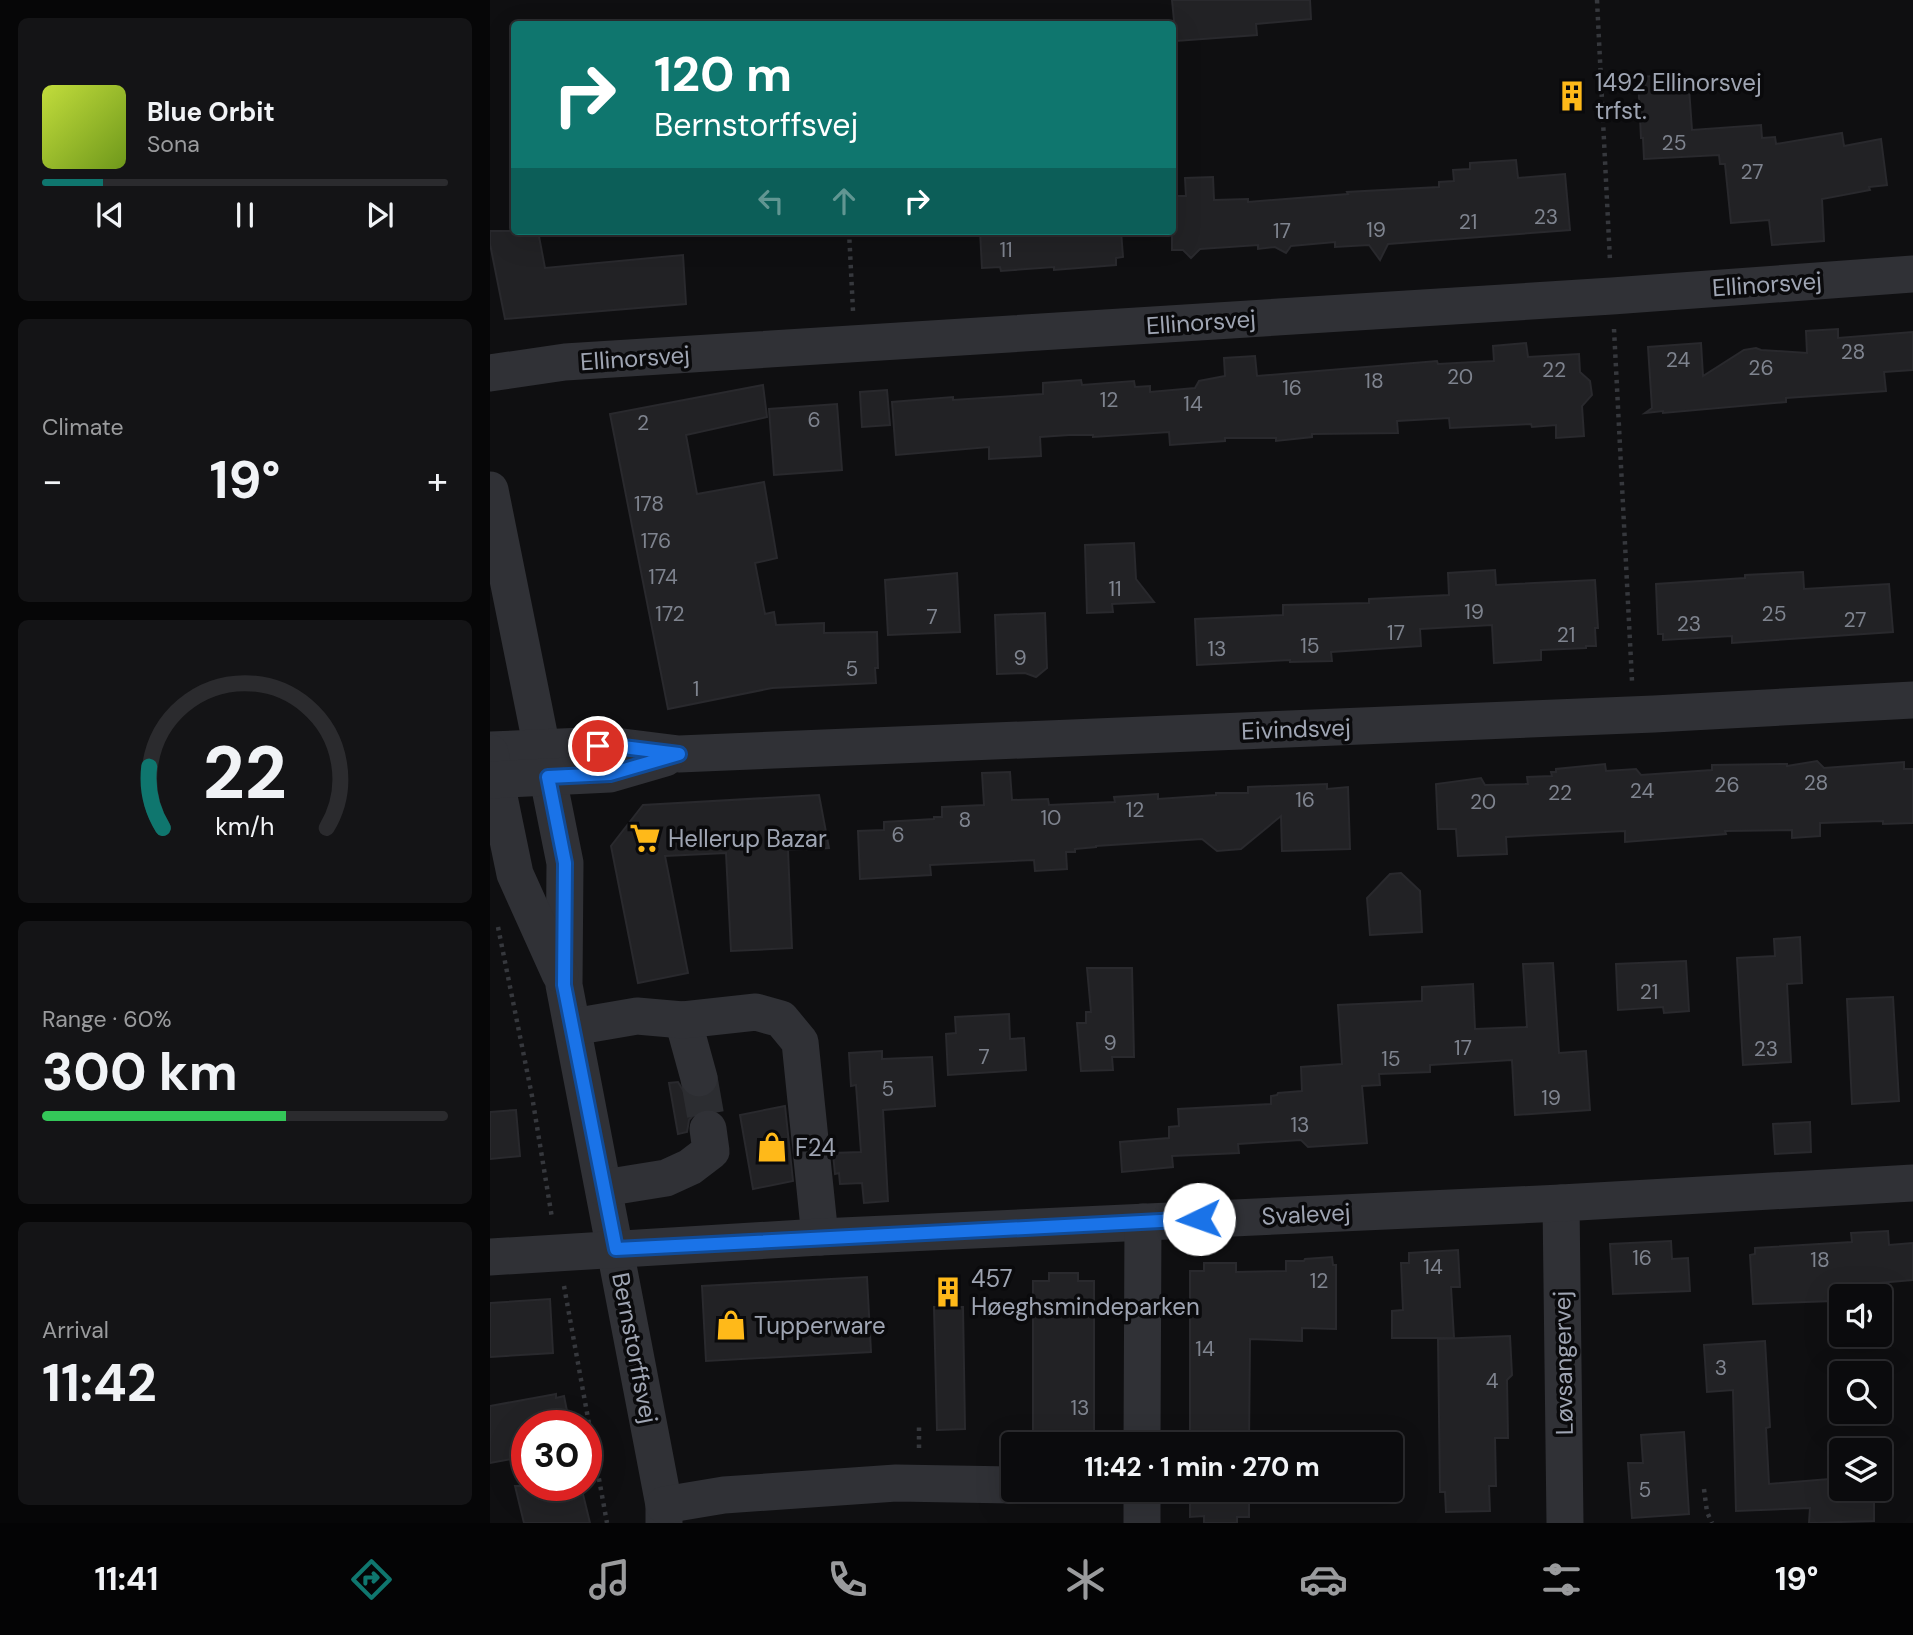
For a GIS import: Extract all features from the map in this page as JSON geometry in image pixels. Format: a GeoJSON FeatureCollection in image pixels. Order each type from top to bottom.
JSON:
{"type":"FeatureCollection","features":[{"type":"Feature","properties":{"kind":"street","name":"Ellinorsvej"},"geometry":{"type":"LineString","coordinates":[[490,373],[565,362],[1612,296],[1913,274]]}},
{"type":"Feature","properties":{"kind":"street","name":"Bernstorffsvej"},"geometry":{"type":"LineString","coordinates":[[490,490],[565,863],[564,985]]}},
{"type":"Feature","properties":{"kind":"street","name":"Eivindsvej"},"geometry":{"type":"LineString","coordinates":[[491,766],[545,763],[607,745],[679,754],[1634,715],[1913,700]]}},
{"type":"Feature","properties":{"kind":"street","name":"Bernstorffsvej"},"geometry":{"type":"LineString","coordinates":[[491,766],[515,874],[564,985],[666,1517]]}},
{"type":"Feature","properties":{"kind":"street"},"geometry":{"type":"LineString","coordinates":[[573,1027],[637,1016],[683,1020],[756,1012],[781,1018],[800,1042],[820,1237]]}},
{"type":"Feature","properties":{"kind":"street"},"geometry":{"type":"LineString","coordinates":[[683,1020],[699,1078]]}},
{"type":"Feature","properties":{"kind":"street"},"geometry":{"type":"LineString","coordinates":[[604,1188],[666,1178],[690,1167],[711,1151],[708,1129]]}},
{"type":"Feature","properties":{"kind":"street","name":"Svalevej"},"geometry":{"type":"LineString","coordinates":[[490,1256],[1913,1183]]}},
{"type":"Feature","properties":{"kind":"street","name":"Løvsangervej"},"geometry":{"type":"LineString","coordinates":[[1561,1203],[1565,1523]]}},
{"type":"Feature","properties":{"kind":"street"},"geometry":{"type":"LineString","coordinates":[[1142,1432],[1143,1223]]}},
{"type":"Feature","properties":{"kind":"street"},"geometry":{"type":"LineString","coordinates":[[666,1517],[724,1495],[896,1483],[1001,1485]]}},
{"type":"Feature","properties":{"kind":"street"},"geometry":{"type":"LineString","coordinates":[[1142,1502],[1142,1523]]}},
{"type":"Feature","properties":{"kind":"path"},"geometry":{"type":"LineString","coordinates":[[1597,0],[1634,715]]}},
{"type":"Feature","properties":{"kind":"path"},"geometry":{"type":"LineString","coordinates":[[849,235],[855,345]]}},
{"type":"Feature","properties":{"kind":"path"},"geometry":{"type":"LineString","coordinates":[[498,926],[532,1096],[607,1523]]}},
{"type":"Feature","properties":{"kind":"path"},"geometry":{"type":"LineString","coordinates":[[1704,1489],[1707,1511],[1712,1523]]}},
{"type":"Feature","properties":{"kind":"building"},"geometry":{"type":"Polygon","coordinates":[[[1172,0],[1310,0],[1311,19],[1256,24],[1257,35],[1176,41],[1172,0]]]}},
{"type":"Feature","properties":{"kind":"building"},"geometry":{"type":"Polygon","coordinates":[[[1671,75],[1672,89],[1689,88],[1692,130],[1761,125],[1762,138],[1775,137],[1776,144],[1842,133],[1844,146],[1881,139],[1887,185],[1822,199],[1824,241],[1772,245],[1769,220],[1731,223],[1725,164],[1720,164],[1719,155],[1644,159],[1638,77],[1671,75]]]}},
{"type":"Feature","properties":{"kind":"building"},"geometry":{"type":"Polygon","coordinates":[[[1516,160],[1518,178],[1565,174],[1570,230],[1388,244],[1380,260],[1369,245],[1335,247],[1335,242],[1291,246],[1286,253],[1275,247],[1258,249],[1258,245],[1200,249],[1191,258],[1183,250],[1172,250],[1172,235],[1176,235],[1176,196],[1186,196],[1185,178],[1213,177],[1214,200],[1248,199],[1248,202],[1348,194],[1347,192],[1439,187],[1439,182],[1454,181],[1453,170],[1470,169],[1470,163],[1516,160]]]}},
{"type":"Feature","properties":{"kind":"building"},"geometry":{"type":"Polygon","coordinates":[[[490,231],[511,231],[511,235],[539,235],[545,268],[683,255],[686,304],[505,319],[490,244],[490,231]]]}},
{"type":"Feature","properties":{"kind":"building"},"geometry":{"type":"Polygon","coordinates":[[[980,235],[1121,235],[1123,257],[1116,258],[1116,265],[1054,270],[1054,267],[1001,271],[1000,267],[982,268],[980,235]]]}},
{"type":"Feature","properties":{"kind":"building"},"geometry":{"type":"Polygon","coordinates":[[[1838,329],[1838,338],[1913,332],[1913,370],[1884,372],[1886,391],[1786,398],[1786,402],[1645,413],[1652,408],[1648,347],[1701,343],[1703,376],[1744,350],[1756,348],[1807,353],[1806,331],[1838,329]]]}},
{"type":"Feature","properties":{"kind":"building"},"geometry":{"type":"Polygon","coordinates":[[[1526,343],[1528,357],[1579,354],[1580,372],[1590,381],[1592,395],[1582,406],[1584,436],[1556,438],[1556,425],[1450,428],[1449,418],[1397,421],[1398,433],[1312,434],[1312,437],[1276,441],[1276,438],[1225,438],[1225,441],[1170,445],[1169,432],[1093,437],[1069,435],[1040,437],[1041,456],[989,459],[989,447],[896,455],[892,402],[1043,394],[1043,383],[1081,380],[1082,385],[1134,381],[1135,387],[1150,386],[1150,392],[1195,388],[1199,381],[1225,376],[1224,358],[1255,356],[1257,376],[1437,361],[1438,364],[1494,361],[1493,346],[1526,343]]]}},
{"type":"Feature","properties":{"kind":"building"},"geometry":{"type":"Polygon","coordinates":[[[763,385],[767,417],[686,435],[697,494],[764,482],[777,558],[755,563],[765,614],[774,612],[776,625],[824,623],[824,633],[877,632],[876,683],[772,688],[668,709],[610,414],[763,385]]]}},
{"type":"Feature","properties":{"kind":"building"},"geometry":{"type":"Polygon","coordinates":[[[887,390],[890,425],[862,427],[860,392],[887,390]]]}},
{"type":"Feature","properties":{"kind":"building"},"geometry":{"type":"Polygon","coordinates":[[[837,404],[842,470],[774,475],[769,409],[837,404]]]}},
{"type":"Feature","properties":{"kind":"building"},"geometry":{"type":"Polygon","coordinates":[[[1134,543],[1136,579],[1154,602],[1112,604],[1113,612],[1087,613],[1085,545],[1134,543]]]}},
{"type":"Feature","properties":{"kind":"building"},"geometry":{"type":"Polygon","coordinates":[[[1495,570],[1496,585],[1595,580],[1598,628],[1595,628],[1596,646],[1541,650],[1541,660],[1494,663],[1492,625],[1420,629],[1421,646],[1331,652],[1332,661],[1290,660],[1197,665],[1195,619],[1283,615],[1283,605],[1369,603],[1369,599],[1449,595],[1448,573],[1495,570]]]}},
{"type":"Feature","properties":{"kind":"building"},"geometry":{"type":"Polygon","coordinates":[[[1803,572],[1804,589],[1889,584],[1893,632],[1732,643],[1732,636],[1663,640],[1663,634],[1658,634],[1656,584],[1803,572]]]}},
{"type":"Feature","properties":{"kind":"building"},"geometry":{"type":"Polygon","coordinates":[[[957,573],[960,632],[888,635],[885,580],[957,573]]]}},
{"type":"Feature","properties":{"kind":"building"},"geometry":{"type":"Polygon","coordinates":[[[1045,613],[1047,668],[1036,677],[1025,673],[997,674],[995,615],[1045,613]]]}},
{"type":"Feature","properties":{"kind":"building"},"geometry":{"type":"Polygon","coordinates":[[[1817,761],[1824,768],[1904,762],[1904,769],[1913,769],[1913,823],[1820,823],[1820,836],[1792,838],[1792,830],[1725,831],[1726,834],[1625,842],[1625,831],[1506,837],[1507,854],[1458,856],[1456,829],[1438,829],[1436,784],[1481,778],[1485,785],[1528,784],[1527,777],[1552,776],[1551,772],[1556,772],[1556,769],[1605,764],[1606,771],[1636,769],[1641,775],[1712,770],[1712,765],[1787,766],[1817,761]]]}},
{"type":"Feature","properties":{"kind":"building"},"geometry":{"type":"Polygon","coordinates":[[[1010,772],[1012,800],[1048,799],[1049,805],[1115,802],[1114,797],[1158,794],[1158,799],[1216,793],[1248,793],[1248,787],[1327,784],[1327,789],[1348,787],[1350,849],[1282,851],[1281,816],[1241,849],[1217,851],[1202,839],[1096,846],[1066,852],[1067,869],[1035,871],[1034,860],[930,865],[931,875],[860,879],[858,831],[884,830],[884,822],[942,817],[942,807],[984,805],[982,773],[1010,772]]]}},
{"type":"Feature","properties":{"kind":"building"},"geometry":{"type":"Polygon","coordinates":[[[819,795],[829,848],[788,850],[792,948],[731,951],[726,853],[665,856],[688,973],[638,983],[611,846],[643,805],[819,795]]]}},
{"type":"Feature","properties":{"kind":"building"},"geometry":{"type":"Polygon","coordinates":[[[1401,873],[1420,891],[1422,932],[1370,935],[1367,898],[1390,874],[1401,873]]]}},
{"type":"Feature","properties":{"kind":"building"},"geometry":{"type":"Polygon","coordinates":[[[1800,937],[1802,983],[1787,984],[1791,1062],[1743,1065],[1737,958],[1775,956],[1774,939],[1800,937]]]}},
{"type":"Feature","properties":{"kind":"building"},"geometry":{"type":"Polygon","coordinates":[[[1686,961],[1689,1011],[1664,1013],[1663,1007],[1618,1010],[1616,964],[1686,961]]]}},
{"type":"Feature","properties":{"kind":"building"},"geometry":{"type":"Polygon","coordinates":[[[1553,963],[1559,1053],[1586,1051],[1590,1110],[1515,1115],[1512,1060],[1430,1065],[1430,1072],[1379,1074],[1380,1085],[1362,1086],[1367,1143],[1308,1147],[1301,1140],[1238,1144],[1239,1153],[1172,1156],[1173,1167],[1122,1172],[1120,1142],[1169,1138],[1169,1127],[1179,1126],[1178,1109],[1271,1104],[1271,1096],[1278,1093],[1302,1091],[1301,1067],[1342,1064],[1338,1005],[1422,1001],[1422,987],[1473,984],[1475,1029],[1527,1027],[1523,964],[1553,963]]]}},
{"type":"Feature","properties":{"kind":"building"},"geometry":{"type":"Polygon","coordinates":[[[1087,968],[1132,968],[1134,1057],[1112,1057],[1113,1070],[1081,1071],[1077,1023],[1086,1023],[1086,1012],[1091,1012],[1087,968]]]}},
{"type":"Feature","properties":{"kind":"building"},"geometry":{"type":"Polygon","coordinates":[[[1893,997],[1899,1101],[1852,1104],[1847,999],[1893,997]]]}},
{"type":"Feature","properties":{"kind":"building"},"geometry":{"type":"Polygon","coordinates":[[[1009,1014],[1010,1039],[1024,1038],[1026,1070],[948,1075],[946,1034],[956,1033],[955,1017],[1009,1014]]]}},
{"type":"Feature","properties":{"kind":"building"},"geometry":{"type":"Polygon","coordinates":[[[882,1051],[882,1059],[932,1057],[935,1106],[883,1110],[888,1201],[864,1203],[862,1183],[840,1184],[839,1173],[835,1174],[833,1153],[861,1152],[856,1085],[851,1086],[849,1053],[882,1051]]]}},
{"type":"Feature","properties":{"kind":"building"},"geometry":{"type":"Polygon","coordinates":[[[678,1082],[684,1092],[693,1098],[704,1098],[712,1094],[716,1110],[706,1108],[696,1112],[689,1120],[687,1132],[678,1134],[669,1083],[678,1082]]]}},
{"type":"Feature","properties":{"kind":"building","name":"F24"},"geometry":{"type":"Polygon","coordinates":[[[785,1106],[793,1181],[753,1189],[740,1115],[785,1106]]]}},
{"type":"Feature","properties":{"kind":"building"},"geometry":{"type":"Polygon","coordinates":[[[516,1110],[520,1156],[490,1159],[490,1112],[516,1110]]]}},
{"type":"Feature","properties":{"kind":"building"},"geometry":{"type":"Polygon","coordinates":[[[1810,1122],[1811,1152],[1775,1154],[1773,1124],[1810,1122]]]}},
{"type":"Feature","properties":{"kind":"building"},"geometry":{"type":"Polygon","coordinates":[[[1888,1231],[1889,1245],[1913,1243],[1913,1280],[1829,1284],[1829,1301],[1753,1304],[1750,1255],[1755,1254],[1755,1248],[1852,1242],[1851,1233],[1888,1231]]]}},
{"type":"Feature","properties":{"kind":"building"},"geometry":{"type":"Polygon","coordinates":[[[1671,1241],[1672,1259],[1688,1258],[1690,1291],[1613,1294],[1610,1244],[1671,1241]]]}},
{"type":"Feature","properties":{"kind":"building"},"geometry":{"type":"Polygon","coordinates":[[[1458,1250],[1460,1287],[1451,1287],[1454,1338],[1392,1338],[1392,1311],[1403,1310],[1401,1263],[1409,1263],[1409,1253],[1458,1250]]]}},
{"type":"Feature","properties":{"kind":"building"},"geometry":{"type":"Polygon","coordinates":[[[1332,1257],[1333,1265],[1336,1265],[1336,1329],[1302,1328],[1302,1341],[1250,1339],[1249,1432],[1190,1432],[1190,1271],[1204,1271],[1204,1263],[1236,1263],[1236,1272],[1286,1271],[1286,1261],[1332,1257]]]}},
{"type":"Feature","properties":{"kind":"building"},"geometry":{"type":"Polygon","coordinates":[[[1049,1273],[1078,1273],[1078,1281],[1094,1281],[1094,1432],[1033,1432],[1033,1281],[1049,1281],[1049,1273]]]}},
{"type":"Feature","properties":{"kind":"building"},"geometry":{"type":"Polygon","coordinates":[[[867,1277],[871,1352],[706,1361],[702,1286],[867,1277]]]}},
{"type":"Feature","properties":{"kind":"building"},"geometry":{"type":"Polygon","coordinates":[[[550,1299],[553,1353],[490,1357],[490,1303],[550,1299]]]}},
{"type":"Feature","properties":{"kind":"building"},"geometry":{"type":"Polygon","coordinates":[[[934,1307],[963,1307],[965,1429],[937,1430],[934,1307]]]}},
{"type":"Feature","properties":{"kind":"building"},"geometry":{"type":"Polygon","coordinates":[[[1510,1336],[1512,1375],[1507,1380],[1508,1438],[1495,1438],[1496,1486],[1489,1486],[1490,1511],[1446,1512],[1445,1492],[1440,1492],[1438,1339],[1510,1336]]]}},
{"type":"Feature","properties":{"kind":"building"},"geometry":{"type":"Polygon","coordinates":[[[1765,1341],[1770,1427],[1766,1428],[1769,1484],[1829,1479],[1829,1501],[1874,1501],[1874,1521],[1809,1523],[1810,1508],[1736,1511],[1733,1390],[1707,1392],[1704,1345],[1765,1341]]]}},
{"type":"Feature","properties":{"kind":"building"},"geometry":{"type":"Polygon","coordinates":[[[556,1394],[556,1398],[564,1396],[567,1410],[511,1410],[511,1459],[490,1463],[490,1406],[556,1394]]]}},
{"type":"Feature","properties":{"kind":"building"},"geometry":{"type":"Polygon","coordinates":[[[1684,1432],[1689,1514],[1632,1518],[1628,1463],[1643,1463],[1641,1435],[1684,1432]]]}},
{"type":"Feature","properties":{"kind":"building"},"geometry":{"type":"Polygon","coordinates":[[[519,1501],[585,1501],[590,1523],[524,1523],[519,1501]]]}},
{"type":"Feature","properties":{"kind":"building"},"geometry":{"type":"Polygon","coordinates":[[[1190,1502],[1249,1502],[1249,1517],[1237,1517],[1237,1523],[1204,1523],[1204,1516],[1190,1517],[1190,1502]]]}},
{"type":"Feature","properties":{"kind":"tunnel"},"geometry":{"type":"LineString","coordinates":[[699,1078],[708,1129]]}},
{"type":"Feature","properties":{"kind":"place","name":"1492 Ellinorsvej trfst."},"geometry":{"type":"Point","coordinates":[1572,96]}},
{"type":"Feature","properties":{"kind":"place","name":"Hellerup Bazar"},"geometry":{"type":"Point","coordinates":[645,838]}},
{"type":"Feature","properties":{"kind":"place","name":"F24"},"geometry":{"type":"Point","coordinates":[772,1147]}},
{"type":"Feature","properties":{"kind":"place","name":"457 Høeghsmindeparken"},"geometry":{"type":"Point","coordinates":[948,1292]}},
{"type":"Feature","properties":{"kind":"place","name":"Tupperware"},"geometry":{"type":"Point","coordinates":[731,1325]}},
{"type":"Feature","properties":{"kind":"route"},"geometry":{"type":"LineString","coordinates":[[598,746],[679,754],[610,774],[548,777],[565,863],[564,985],[616,1249],[1199,1219]]}}]}
